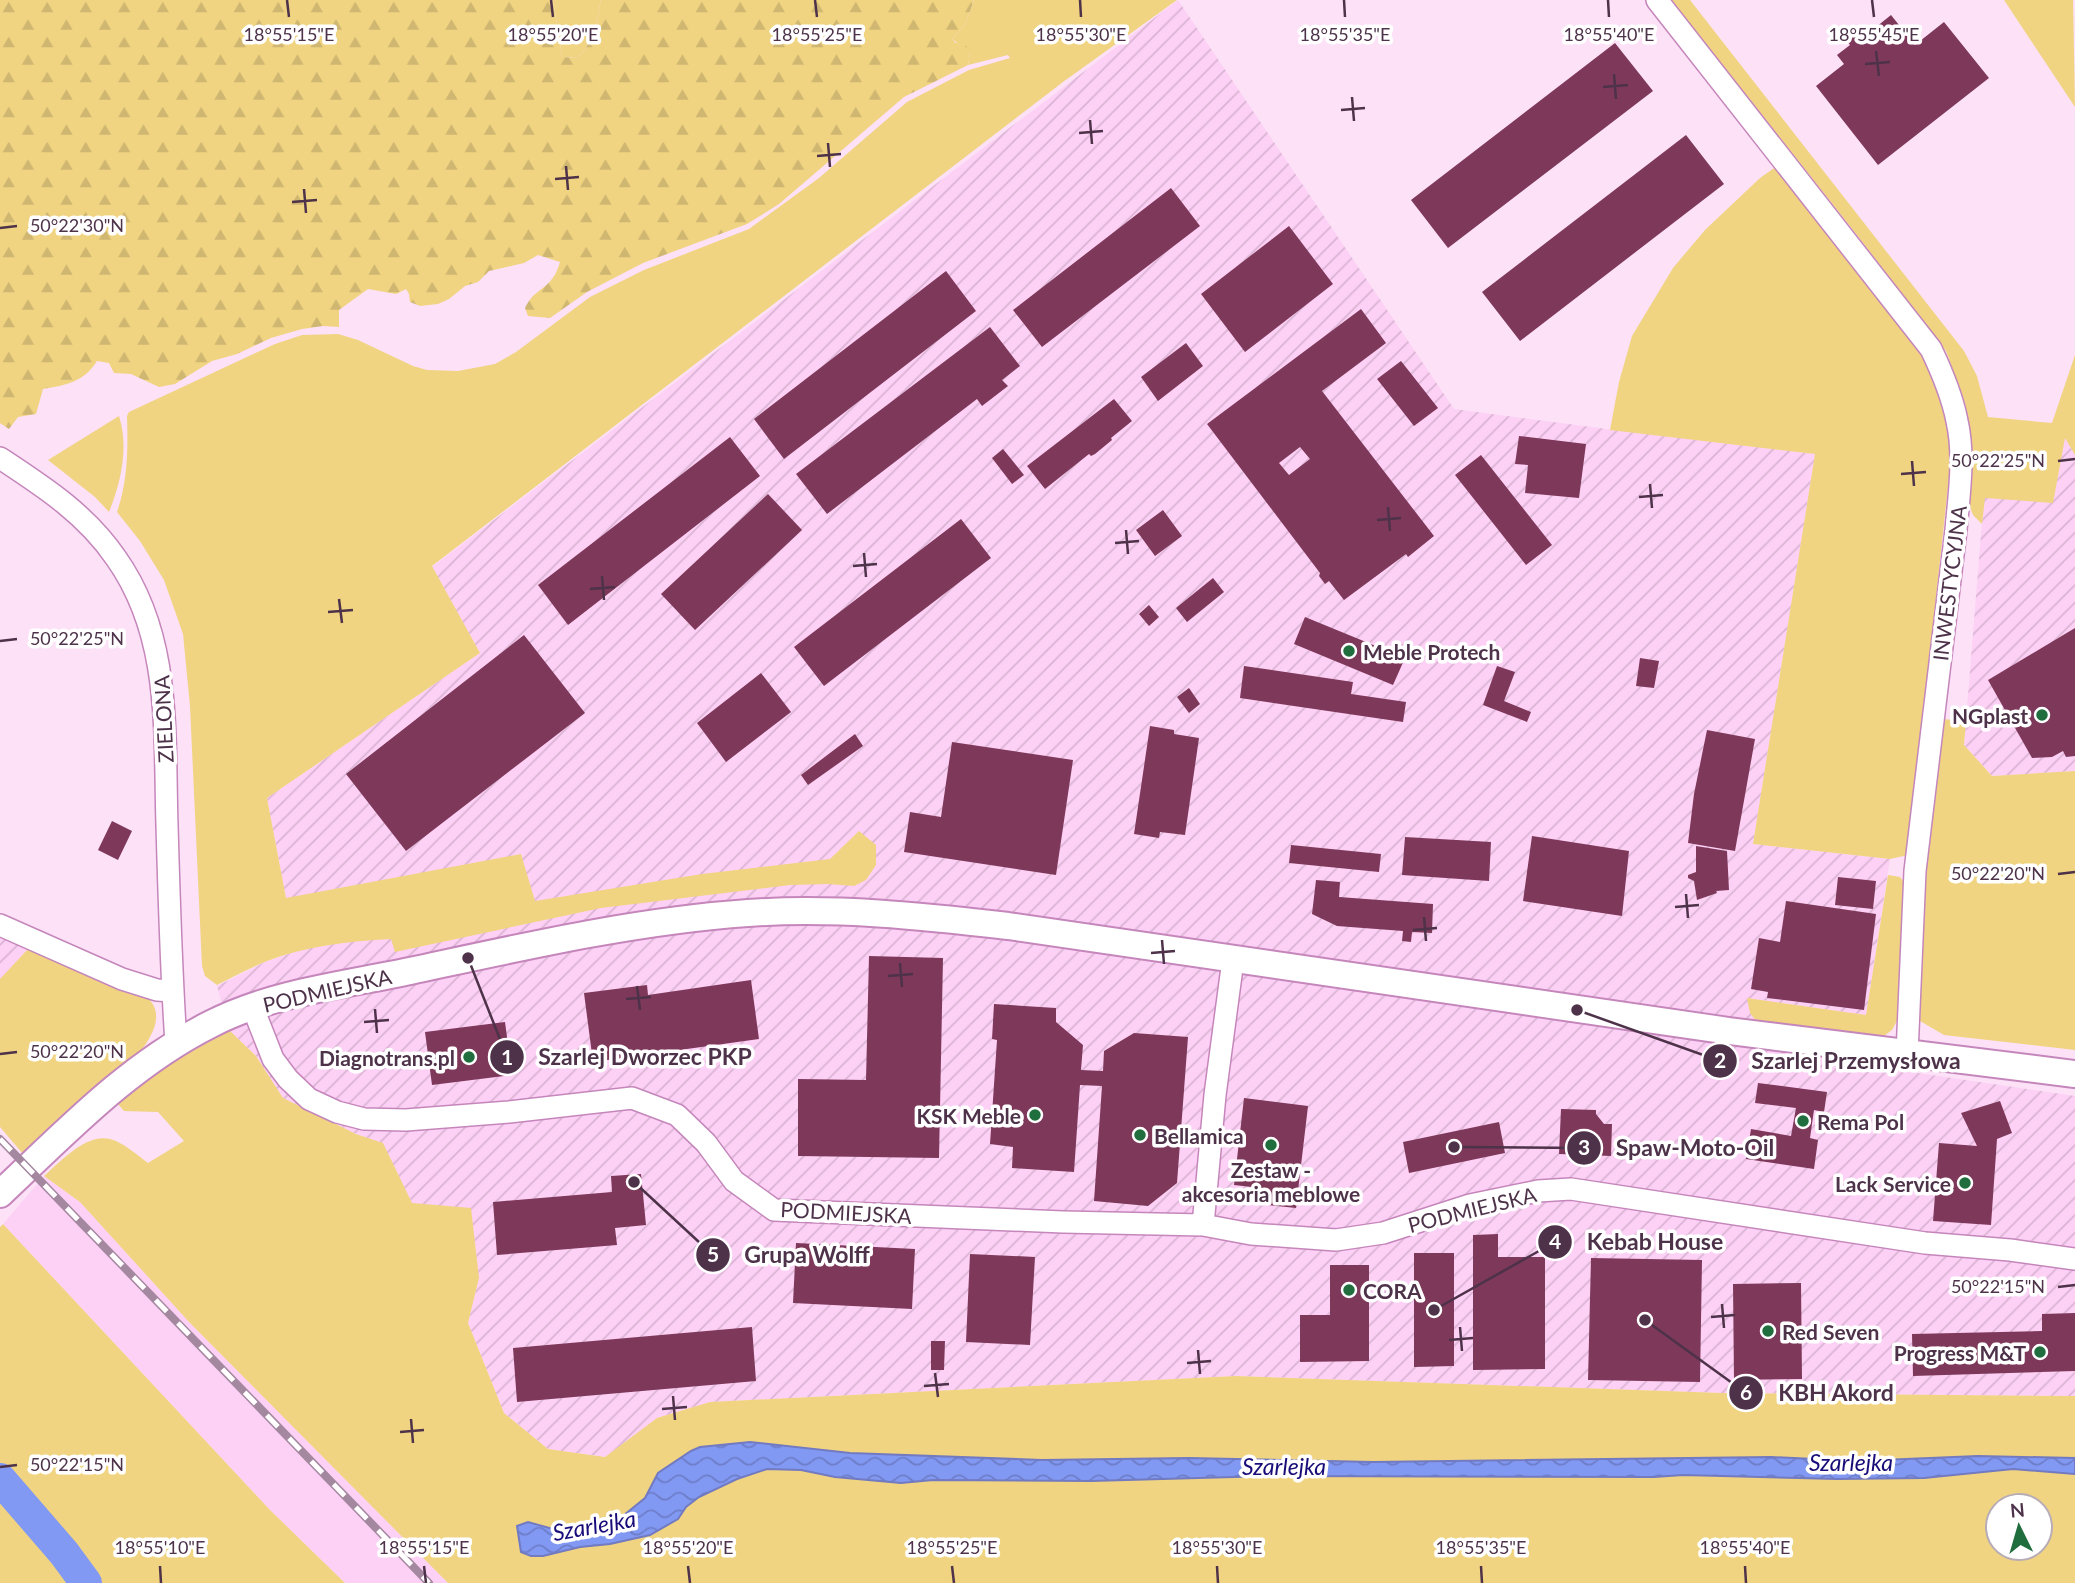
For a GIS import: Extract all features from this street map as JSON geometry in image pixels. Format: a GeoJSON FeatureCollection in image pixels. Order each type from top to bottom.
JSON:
{"type":"FeatureCollection","features":[{"type":"Feature","properties":{"kind":"main road","name":"PODMIEJSKA"},"geometry":{"type":"LineString","coordinates":[[0,1194],[111,1090],[143,1064],[213,1022],[295,995],[600,931],[748,913],[899,914],[1008,926],[1729,1031],[2075,1073]]}},
{"type":"Feature","properties":{"kind":"street","name":"INWESTYCYJNA"},"geometry":{"type":"LineString","coordinates":[[1657,0],[1931,349],[1945,379],[1958,424],[1960,481],[1956,530],[1915,871],[1907,1054]]}},
{"type":"Feature","properties":{"kind":"street","name":"ZIELONA"},"geometry":{"type":"LineString","coordinates":[[0,458],[44,487],[82,518],[116,558],[138,595],[147,617],[158,654],[163,685],[172,992],[176,1043]]}},
{"type":"Feature","properties":{"kind":"street"},"geometry":{"type":"LineString","coordinates":[[0,925],[122,979],[172,992]]}},
{"type":"Feature","properties":{"kind":"street"},"geometry":{"type":"LineString","coordinates":[[1203,1224],[1215,1095],[1234,960]]}},
{"type":"Feature","properties":{"kind":"street","name":"PODMIEJSKA"},"geometry":{"type":"LineString","coordinates":[[253,1008],[273,1059],[288,1079],[309,1099],[337,1112],[364,1119],[406,1120],[632,1098],[677,1115],[706,1143],[734,1181],[774,1210],[1063,1222],[1203,1224],[1251,1234],[1336,1240],[1383,1233],[1470,1205],[1538,1191],[1571,1189],[1925,1244],[2010,1250],[2075,1259]]}},
{"type":"Feature","properties":{"kind":"shaded area"},"geometry":{"type":"Polygon","coordinates":[[[1178,0],[1454,409],[1815,454],[1753,844],[1890,859],[1866,1015],[1747,998],[1862,1040],[1859,1062],[2075,1096],[2075,1396],[1722,1393],[1236,1376],[710,1402],[657,1418],[606,1457],[548,1449],[504,1413],[468,1323],[479,1278],[412,1203],[382,1143],[356,1134],[283,1098],[256,1056],[229,1030],[217,986],[265,962],[300,950],[349,941],[391,939],[286,898],[267,798],[480,653],[432,567],[1178,0]]]}},
{"type":"Feature","properties":{"kind":"shaded area"},"geometry":{"type":"Polygon","coordinates":[[[2065,437],[2075,455],[2075,771],[1992,776],[1964,745],[1984,497],[2065,437]]]}},
{"type":"Feature","properties":{"kind":"shaded area"},"geometry":{"type":"Polygon","coordinates":[[[0,936],[28,949],[0,979],[0,936]]]}},
{"type":"Feature","properties":{"kind":"shaded area"},"geometry":{"type":"Polygon","coordinates":[[[44,1176],[80,1202],[190,1323],[448,1583],[345,1583],[270,1510],[3,1224],[44,1176]]]}},
{"type":"Feature","properties":{"kind":"green space"},"geometry":{"type":"Polygon","coordinates":[[[0,0],[553,0],[562,57],[578,58],[593,38],[601,0],[974,0],[965,25],[952,39],[956,43],[963,41],[970,52],[968,65],[904,97],[779,204],[747,224],[643,263],[587,292],[550,318],[528,316],[525,308],[553,278],[560,262],[538,255],[524,263],[489,271],[478,282],[465,286],[438,304],[420,306],[410,302],[406,289],[396,294],[368,289],[339,310],[339,327],[302,329],[271,338],[237,354],[212,361],[175,384],[159,387],[131,374],[114,373],[109,363],[97,361],[80,378],[43,389],[36,414],[18,417],[9,429],[0,423],[0,0]]]}},
{"type":"Feature","properties":{"kind":"green space"},"geometry":{"type":"Polygon","coordinates":[[[553,0],[601,0],[593,38],[578,58],[562,57],[553,0]]]}},
{"type":"Feature","properties":{"kind":"green space"},"geometry":{"type":"Polygon","coordinates":[[[974,0],[1177,0],[1063,82],[432,566],[480,653],[267,798],[286,898],[521,854],[535,901],[702,874],[830,859],[859,831],[876,845],[876,865],[866,880],[854,886],[790,885],[601,908],[395,952],[391,939],[328,945],[267,961],[217,985],[205,976],[202,966],[190,706],[183,634],[164,580],[140,541],[117,512],[125,476],[129,412],[275,344],[302,335],[338,334],[427,370],[458,371],[495,364],[516,352],[590,297],[644,270],[749,229],[819,178],[907,102],[969,70],[1010,58],[1008,55],[968,65],[970,52],[952,39],[965,25],[974,0]]]}},
{"type":"Feature","properties":{"kind":"green space"},"geometry":{"type":"Polygon","coordinates":[[[1671,0],[1690,0],[1964,351],[1977,376],[1988,417],[2052,423],[2075,355],[2075,455],[2065,438],[2053,503],[1985,498],[1982,524],[1973,515],[1968,502],[1971,450],[1965,403],[1946,351],[1671,0]]]}},
{"type":"Feature","properties":{"kind":"green space"},"geometry":{"type":"Polygon","coordinates":[[[2004,0],[2073,0],[2075,107],[2004,0]]]}},
{"type":"Feature","properties":{"kind":"green space"},"geometry":{"type":"Polygon","coordinates":[[[1777,166],[1913,337],[1935,377],[1948,421],[1950,468],[1908,855],[1890,859],[1753,844],[1815,454],[1610,430],[1619,382],[1632,336],[1673,268],[1705,230],[1760,178],[1777,166]]]}},
{"type":"Feature","properties":{"kind":"green space"},"geometry":{"type":"Polygon","coordinates":[[[119,416],[123,440],[122,464],[109,512],[95,497],[48,460],[119,416]]]}},
{"type":"Feature","properties":{"kind":"green space"},"geometry":{"type":"Polygon","coordinates":[[[1942,719],[1966,721],[1964,745],[1992,776],[2075,771],[2075,1050],[1944,1035],[1920,1021],[1923,885],[1942,719]]]}},
{"type":"Feature","properties":{"kind":"green space"},"geometry":{"type":"Polygon","coordinates":[[[1888,875],[1900,877],[1904,882],[1898,1019],[1892,1030],[1880,1039],[1760,1026],[1750,1013],[1747,998],[1866,1015],[1888,875]]]}},
{"type":"Feature","properties":{"kind":"green space"},"geometry":{"type":"Polygon","coordinates":[[[28,949],[148,998],[156,1011],[156,1018],[149,1039],[140,1052],[23,1154],[0,1127],[0,979],[28,949]]]}},
{"type":"Feature","properties":{"kind":"green space"},"geometry":{"type":"Polygon","coordinates":[[[229,1030],[256,1056],[283,1098],[356,1134],[383,1143],[412,1203],[471,1208],[479,1278],[468,1323],[504,1413],[548,1449],[605,1457],[657,1418],[710,1402],[1236,1376],[1722,1393],[2075,1396],[2075,1458],[1978,1456],[1857,1461],[1771,1457],[1373,1462],[1189,1458],[1042,1460],[850,1453],[750,1442],[706,1446],[691,1451],[658,1473],[645,1498],[615,1520],[554,1529],[533,1523],[543,1556],[650,1535],[678,1519],[686,1507],[699,1497],[766,1469],[801,1470],[835,1477],[901,1483],[933,1480],[1091,1481],[1270,1476],[1683,1475],[1924,1478],[2013,1469],[2075,1474],[2075,1583],[448,1583],[190,1323],[80,1202],[44,1176],[74,1150],[92,1140],[101,1138],[115,1141],[148,1163],[184,1141],[158,1112],[124,1111],[118,1104],[143,1082],[229,1030]]]}},
{"type":"Feature","properties":{"kind":"green space"},"geometry":{"type":"Polygon","coordinates":[[[3,1224],[270,1510],[345,1583],[0,1583],[0,1227],[3,1224]]]}},
{"type":"Feature","properties":{"kind":"water"},"geometry":{"type":"Polygon","coordinates":[[[750,1442],[850,1453],[1042,1460],[1189,1458],[1373,1462],[1771,1457],[1857,1461],[1978,1456],[2075,1458],[2075,1474],[2013,1469],[1924,1478],[1683,1475],[1270,1476],[1091,1481],[933,1480],[901,1483],[835,1477],[801,1470],[767,1469],[737,1479],[699,1497],[686,1507],[678,1519],[650,1535],[543,1556],[531,1556],[521,1552],[517,1526],[528,1522],[553,1529],[570,1528],[615,1520],[645,1498],[658,1473],[691,1451],[700,1447],[750,1442]]]}},
{"type":"Feature","properties":{"kind":"building"},"geometry":{"type":"Polygon","coordinates":[[[1891,15],[1915,45],[1944,22],[1989,78],[1878,165],[1816,86],[1844,64],[1837,55],[1850,45],[1846,40],[1860,29],[1865,36],[1891,15]]]}},
{"type":"Feature","properties":{"kind":"building"},"geometry":{"type":"Polygon","coordinates":[[[1615,43],[1653,91],[1448,248],[1411,200],[1615,43]]]}},
{"type":"Feature","properties":{"kind":"building"},"geometry":{"type":"Polygon","coordinates":[[[1686,135],[1724,184],[1520,341],[1482,292],[1686,135]]]}},
{"type":"Feature","properties":{"kind":"building"},"geometry":{"type":"Polygon","coordinates":[[[1171,188],[1200,226],[1042,347],[1013,310],[1171,188]]]}},
{"type":"Feature","properties":{"kind":"building"},"geometry":{"type":"Polygon","coordinates":[[[1289,226],[1333,284],[1245,352],[1201,294],[1289,226]]]}},
{"type":"Feature","properties":{"kind":"building"},"geometry":{"type":"Polygon","coordinates":[[[946,271],[976,311],[784,459],[754,419],[946,271]]]}},
{"type":"Feature","properties":{"kind":"building"},"geometry":{"type":"Polygon","coordinates":[[[1361,309],[1386,343],[1322,391],[1434,536],[1344,600],[1329,581],[1325,584],[1319,576],[1320,573],[1207,424],[1361,309]],[[1300,447],[1279,463],[1289,475],[1310,459],[1300,447]]]}},
{"type":"Feature","properties":{"kind":"building"},"geometry":{"type":"Polygon","coordinates":[[[990,327],[1020,366],[1002,380],[1008,386],[982,406],[977,399],[827,514],[796,474],[990,327]]]}},
{"type":"Feature","properties":{"kind":"building"},"geometry":{"type":"Polygon","coordinates":[[[1186,343],[1203,366],[1158,401],[1141,377],[1186,343]]]}},
{"type":"Feature","properties":{"kind":"building"},"geometry":{"type":"Polygon","coordinates":[[[1401,361],[1438,408],[1414,426],[1377,379],[1401,361]]]}},
{"type":"Feature","properties":{"kind":"building"},"geometry":{"type":"Polygon","coordinates":[[[1114,399],[1132,421],[1095,454],[1089,454],[1045,489],[1027,466],[1114,399]]]}},
{"type":"Feature","properties":{"kind":"building"},"geometry":{"type":"Polygon","coordinates":[[[1519,436],[1586,444],[1579,498],[1525,493],[1528,465],[1515,464],[1519,436]]]}},
{"type":"Feature","properties":{"kind":"building"},"geometry":{"type":"Polygon","coordinates":[[[730,437],[760,476],[568,625],[538,585],[730,437]]]}},
{"type":"Feature","properties":{"kind":"building"},"geometry":{"type":"Polygon","coordinates":[[[1003,449],[1024,475],[1012,484],[992,458],[1003,449]]]}},
{"type":"Feature","properties":{"kind":"building"},"geometry":{"type":"Polygon","coordinates":[[[1481,455],[1552,545],[1526,565],[1455,475],[1481,455]]]}},
{"type":"Feature","properties":{"kind":"building"},"geometry":{"type":"Polygon","coordinates":[[[768,494],[802,530],[695,630],[661,594],[768,494]]]}},
{"type":"Feature","properties":{"kind":"building"},"geometry":{"type":"Polygon","coordinates":[[[1163,510],[1182,536],[1155,556],[1136,530],[1163,510]]]}},
{"type":"Feature","properties":{"kind":"building"},"geometry":{"type":"Polygon","coordinates":[[[961,519],[991,558],[824,686],[794,647],[961,519]]]}},
{"type":"Feature","properties":{"kind":"building"},"geometry":{"type":"Polygon","coordinates":[[[1213,578],[1224,592],[1187,622],[1176,608],[1213,578]]]}},
{"type":"Feature","properties":{"kind":"building"},"geometry":{"type":"Polygon","coordinates":[[[1149,605],[1159,617],[1149,626],[1139,614],[1149,605]]]}},
{"type":"Feature","properties":{"kind":"building","name":"Meble Protech"},"geometry":{"type":"Polygon","coordinates":[[[1305,617],[1405,658],[1393,685],[1294,644],[1305,617]]]}},
{"type":"Feature","properties":{"kind":"building","name":"NGplast"},"geometry":{"type":"Polygon","coordinates":[[[2075,628],[2075,756],[2066,757],[2063,751],[2052,757],[2032,758],[1988,680],[2075,628]]]}},
{"type":"Feature","properties":{"kind":"building"},"geometry":{"type":"Polygon","coordinates":[[[524,635],[585,713],[406,851],[346,774],[524,635]]]}},
{"type":"Feature","properties":{"kind":"building"},"geometry":{"type":"Polygon","coordinates":[[[1640,658],[1659,661],[1654,688],[1636,686],[1640,658]]]}},
{"type":"Feature","properties":{"kind":"building"},"geometry":{"type":"Polygon","coordinates":[[[1244,666],[1353,682],[1351,694],[1406,702],[1403,722],[1240,698],[1244,666]]]}},
{"type":"Feature","properties":{"kind":"building"},"geometry":{"type":"Polygon","coordinates":[[[1497,666],[1515,672],[1504,701],[1531,712],[1527,722],[1483,705],[1497,666]]]}},
{"type":"Feature","properties":{"kind":"building"},"geometry":{"type":"Polygon","coordinates":[[[761,673],[791,712],[726,762],[697,723],[761,673]]]}},
{"type":"Feature","properties":{"kind":"building"},"geometry":{"type":"Polygon","coordinates":[[[1189,688],[1200,704],[1189,713],[1177,697],[1189,688]]]}},
{"type":"Feature","properties":{"kind":"building"},"geometry":{"type":"Polygon","coordinates":[[[1150,726],[1199,738],[1185,835],[1160,832],[1159,838],[1134,834],[1150,726]]]}},
{"type":"Feature","properties":{"kind":"building"},"geometry":{"type":"Polygon","coordinates":[[[1707,730],[1755,739],[1735,851],[1688,843],[1694,794],[1707,730]]]}},
{"type":"Feature","properties":{"kind":"building"},"geometry":{"type":"Polygon","coordinates":[[[855,734],[863,746],[808,785],[801,775],[855,734]]]}},
{"type":"Feature","properties":{"kind":"building"},"geometry":{"type":"Polygon","coordinates":[[[952,742],[1073,760],[1056,875],[904,852],[910,812],[941,817],[952,742]]]}},
{"type":"Feature","properties":{"kind":"building"},"geometry":{"type":"Polygon","coordinates":[[[112,821],[132,831],[118,860],[98,850],[112,821]]]}},
{"type":"Feature","properties":{"kind":"building"},"geometry":{"type":"Polygon","coordinates":[[[1532,836],[1629,851],[1622,916],[1523,901],[1532,836]]]}},
{"type":"Feature","properties":{"kind":"building"},"geometry":{"type":"Polygon","coordinates":[[[1405,837],[1491,842],[1489,881],[1402,875],[1405,837]]]}},
{"type":"Feature","properties":{"kind":"building"},"geometry":{"type":"Polygon","coordinates":[[[1291,845],[1381,854],[1379,872],[1289,863],[1291,845]]]}},
{"type":"Feature","properties":{"kind":"building"},"geometry":{"type":"Polygon","coordinates":[[[1696,846],[1727,851],[1729,890],[1716,891],[1717,893],[1697,900],[1694,881],[1688,878],[1688,875],[1696,872],[1696,846]]]}},
{"type":"Feature","properties":{"kind":"building"},"geometry":{"type":"Polygon","coordinates":[[[1838,877],[1876,881],[1873,909],[1835,905],[1838,877]]]}},
{"type":"Feature","properties":{"kind":"building"},"geometry":{"type":"Polygon","coordinates":[[[1316,880],[1340,882],[1339,897],[1433,904],[1432,933],[1412,932],[1411,942],[1402,941],[1403,931],[1337,926],[1312,914],[1316,880]]]}},
{"type":"Feature","properties":{"kind":"building"},"geometry":{"type":"Polygon","coordinates":[[[1786,901],[1876,914],[1864,1010],[1767,998],[1768,992],[1751,989],[1759,938],[1780,942],[1786,901]]]}},
{"type":"Feature","properties":{"kind":"building"},"geometry":{"type":"Polygon","coordinates":[[[869,956],[943,958],[939,1158],[798,1156],[798,1079],[866,1080],[869,956]]]}},
{"type":"Feature","properties":{"kind":"building"},"geometry":{"type":"Polygon","coordinates":[[[751,980],[759,1039],[593,1062],[584,993],[647,985],[648,995],[751,980]]]}},
{"type":"Feature","properties":{"kind":"building"},"geometry":{"type":"Polygon","coordinates":[[[994,1004],[1056,1008],[1056,1022],[1083,1045],[1081,1070],[1103,1071],[1104,1051],[1134,1033],[1188,1037],[1177,1183],[1148,1206],[1094,1201],[1102,1086],[1080,1085],[1074,1172],[1012,1168],[1013,1147],[990,1144],[997,1040],[992,1039],[994,1004]]]}},
{"type":"Feature","properties":{"kind":"building","name":"Diagnotrans.pl"},"geometry":{"type":"Polygon","coordinates":[[[505,1022],[512,1075],[432,1085],[425,1032],[505,1022]]]}},
{"type":"Feature","properties":{"kind":"building","name":"Rema Pol"},"geometry":{"type":"Polygon","coordinates":[[[1758,1083],[1827,1092],[1824,1112],[1814,1110],[1810,1138],[1818,1140],[1814,1169],[1746,1159],[1751,1129],[1791,1136],[1796,1108],[1755,1103],[1758,1083]]]}},
{"type":"Feature","properties":{"kind":"building","name":"Zestaw - akcesoria meblowe"},"geometry":{"type":"Polygon","coordinates":[[[1244,1098],[1308,1106],[1296,1208],[1268,1205],[1269,1189],[1234,1185],[1244,1098]]]}},
{"type":"Feature","properties":{"kind":"building","name":"Lack Service"},"geometry":{"type":"Polygon","coordinates":[[[2000,1101],[2012,1133],[1997,1139],[1991,1225],[1933,1221],[1939,1143],[1977,1146],[1961,1113],[2000,1101]]]}},
{"type":"Feature","properties":{"kind":"building"},"geometry":{"type":"Polygon","coordinates":[[[1561,1109],[1596,1110],[1604,1124],[1612,1124],[1611,1156],[1559,1154],[1561,1109]]]}},
{"type":"Feature","properties":{"kind":"building"},"geometry":{"type":"Polygon","coordinates":[[[1499,1122],[1505,1153],[1409,1173],[1403,1142],[1499,1122]]]}},
{"type":"Feature","properties":{"kind":"building"},"geometry":{"type":"Polygon","coordinates":[[[641,1174],[646,1225],[615,1228],[617,1245],[497,1255],[493,1202],[612,1192],[611,1176],[641,1174]]]}},
{"type":"Feature","properties":{"kind":"building"},"geometry":{"type":"Polygon","coordinates":[[[1498,1234],[1498,1257],[1545,1257],[1545,1369],[1473,1370],[1473,1235],[1498,1234]]]}},
{"type":"Feature","properties":{"kind":"building"},"geometry":{"type":"Polygon","coordinates":[[[796,1243],[915,1249],[912,1309],[793,1303],[796,1243]]]}},
{"type":"Feature","properties":{"kind":"building"},"geometry":{"type":"Polygon","coordinates":[[[1414,1253],[1454,1253],[1454,1366],[1414,1367],[1414,1253]]]}},
{"type":"Feature","properties":{"kind":"building"},"geometry":{"type":"Polygon","coordinates":[[[970,1254],[1035,1257],[1030,1345],[966,1342],[970,1254]]]}},
{"type":"Feature","properties":{"kind":"building"},"geometry":{"type":"Polygon","coordinates":[[[1591,1258],[1702,1260],[1700,1382],[1588,1380],[1591,1258]]]}},
{"type":"Feature","properties":{"kind":"building","name":"CORA"},"geometry":{"type":"Polygon","coordinates":[[[1330,1265],[1369,1265],[1369,1361],[1300,1362],[1300,1315],[1330,1315],[1330,1265]]]}},
{"type":"Feature","properties":{"kind":"building","name":"Red Seven"},"geometry":{"type":"Polygon","coordinates":[[[1801,1283],[1802,1379],[1734,1380],[1733,1284],[1801,1283]]]}},
{"type":"Feature","properties":{"kind":"building"},"geometry":{"type":"Polygon","coordinates":[[[2075,1313],[2075,1371],[1913,1376],[1912,1334],[2042,1331],[2042,1314],[2075,1313]]]}},
{"type":"Feature","properties":{"kind":"building"},"geometry":{"type":"Polygon","coordinates":[[[752,1327],[756,1381],[517,1402],[513,1348],[752,1327]]]}},
{"type":"Feature","properties":{"kind":"building"},"geometry":{"type":"Polygon","coordinates":[[[931,1341],[945,1341],[944,1370],[931,1370],[931,1341]]]}},
{"type":"Feature","properties":{"kind":"waterway","name":"Szarlejka"},"geometry":{"type":"LineString","coordinates":[[0,1479],[64,1553],[86,1583]]}},
{"type":"Feature","properties":{"kind":"railway"},"geometry":{"type":"LineString","coordinates":[[0,1139],[429,1583]]}},
{"type":"Feature","properties":{"kind":"place","name":"Meble Protech"},"geometry":{"type":"Point","coordinates":[1349,651]}},
{"type":"Feature","properties":{"kind":"place","name":"NGplast"},"geometry":{"type":"Point","coordinates":[2042,715]}},
{"type":"Feature","properties":{"kind":"place","name":"Szarlej Dworzec PKP"},"geometry":{"type":"Point","coordinates":[468,958]}},
{"type":"Feature","properties":{"kind":"place","name":"Szarlej Przemysłowa"},"geometry":{"type":"Point","coordinates":[1577,1010]}},
{"type":"Feature","properties":{"kind":"place","name":"Diagnotrans.pl"},"geometry":{"type":"Point","coordinates":[469,1057]}},
{"type":"Feature","properties":{"kind":"place","name":"KSK Meble"},"geometry":{"type":"Point","coordinates":[1035,1115]}},
{"type":"Feature","properties":{"kind":"place","name":"Rema Pol"},"geometry":{"type":"Point","coordinates":[1803,1121]}},
{"type":"Feature","properties":{"kind":"place","name":"Bellamica"},"geometry":{"type":"Point","coordinates":[1140,1135]}},
{"type":"Feature","properties":{"kind":"place","name":"Zestaw - akcesoria meblowe"},"geometry":{"type":"Point","coordinates":[1271,1145]}},
{"type":"Feature","properties":{"kind":"place","name":"Spaw-Moto-Oil"},"geometry":{"type":"Point","coordinates":[1454,1147]}},
{"type":"Feature","properties":{"kind":"place","name":"Grupa Wolff"},"geometry":{"type":"Point","coordinates":[634,1182]}},
{"type":"Feature","properties":{"kind":"place","name":"Lack Service"},"geometry":{"type":"Point","coordinates":[1965,1183]}},
{"type":"Feature","properties":{"kind":"place","name":"CORA"},"geometry":{"type":"Point","coordinates":[1349,1290]}},
{"type":"Feature","properties":{"kind":"place","name":"Kebab House"},"geometry":{"type":"Point","coordinates":[1434,1310]}},
{"type":"Feature","properties":{"kind":"place","name":"KBH Akord"},"geometry":{"type":"Point","coordinates":[1645,1320]}},
{"type":"Feature","properties":{"kind":"place","name":"Red Seven"},"geometry":{"type":"Point","coordinates":[1768,1331]}},
{"type":"Feature","properties":{"kind":"place","name":"Progress M&T"},"geometry":{"type":"Point","coordinates":[2040,1352]}}]}
